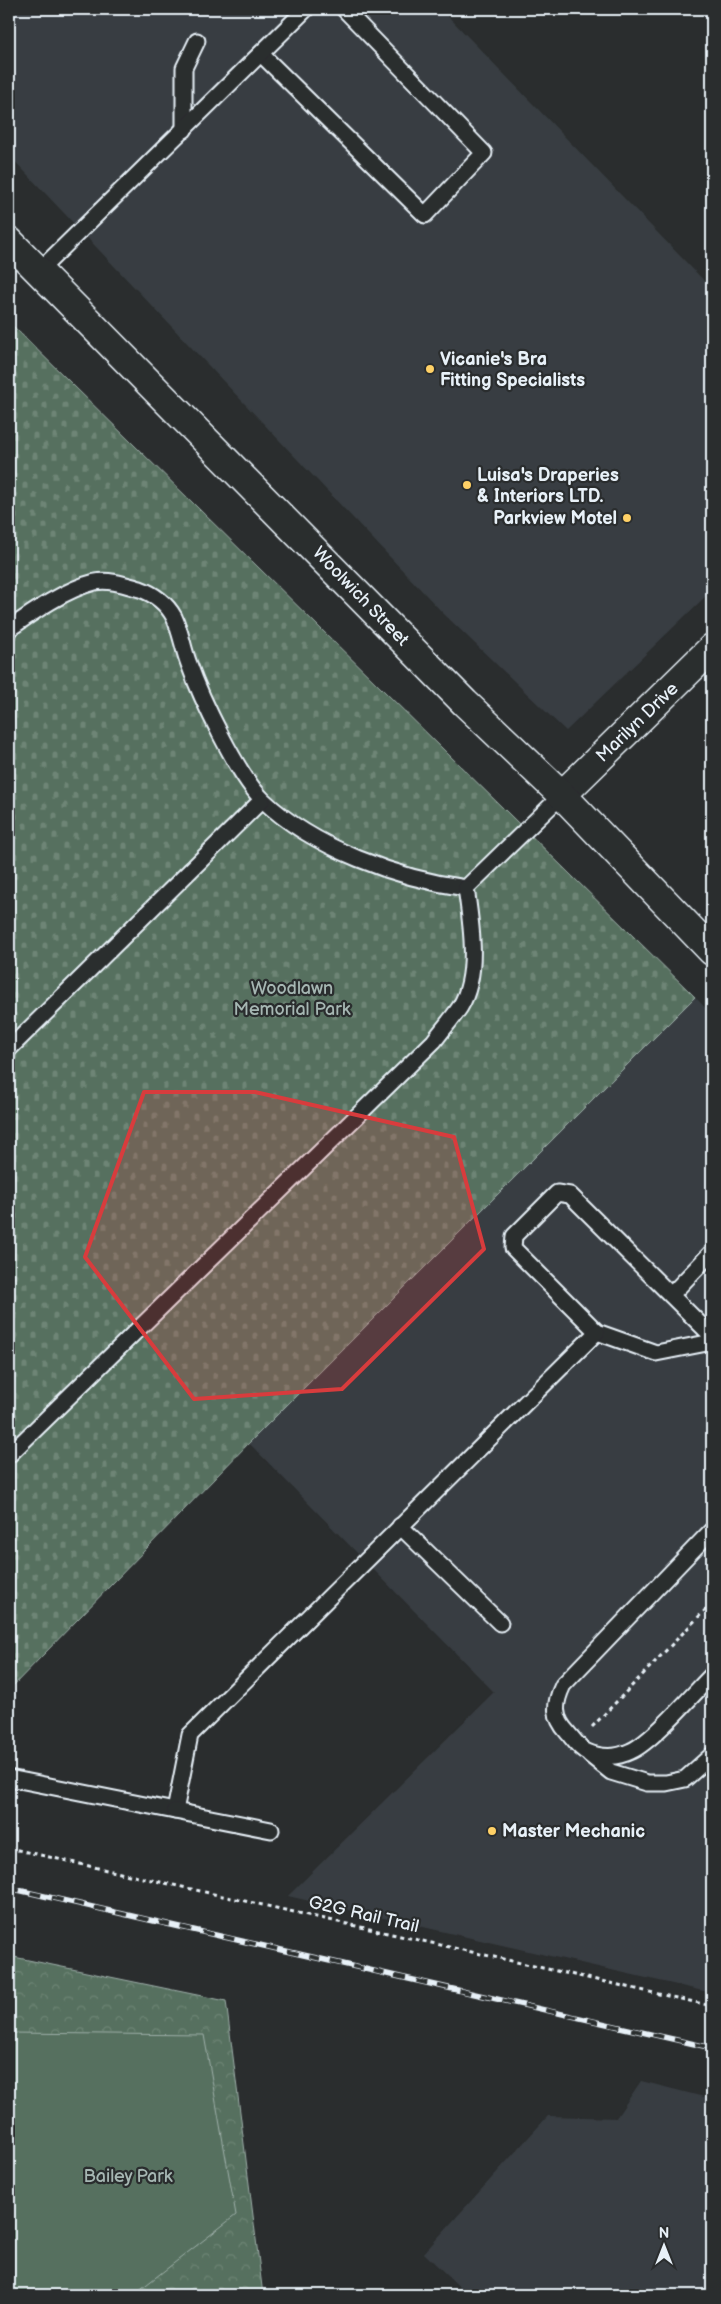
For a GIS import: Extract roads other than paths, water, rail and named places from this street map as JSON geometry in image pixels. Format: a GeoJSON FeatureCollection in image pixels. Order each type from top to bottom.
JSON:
{"type":"FeatureCollection","features":[{"type":"Feature","properties":{"kind":"main road","name":"Woolwich Street"},"geometry":{"type":"LineString","coordinates":[[9,241],[465,703],[562,796],[712,952]]}},
{"type":"Feature","properties":{"kind":"main road","name":"Marilyn Drive"},"geometry":{"type":"LineString","coordinates":[[562,796],[712,648]]}},
{"type":"Feature","properties":{"kind":"lane"},"geometry":{"type":"LineString","coordinates":[[39,271],[306,9]]}},
{"type":"Feature","properties":{"kind":"lane"},"geometry":{"type":"LineString","coordinates":[[261,54],[425,215],[484,153],[344,9]]}},
{"type":"Feature","properties":{"kind":"lane"},"geometry":{"type":"LineString","coordinates":[[184,130],[184,68],[197,41]]}},
{"type":"Feature","properties":{"kind":"lane"},"geometry":{"type":"LineString","coordinates":[[9,629],[58,598],[96,582],[127,585],[160,600],[174,617],[189,665],[236,763],[262,800],[298,827],[339,850],[398,873],[433,884],[466,888]]}},
{"type":"Feature","properties":{"kind":"lane"},"geometry":{"type":"LineString","coordinates":[[466,888],[562,796]]}},
{"type":"Feature","properties":{"kind":"lane"},"geometry":{"type":"LineString","coordinates":[[9,1049],[262,800]]}},
{"type":"Feature","properties":{"kind":"lane"},"geometry":{"type":"LineString","coordinates":[[9,1455],[434,1041],[461,1006],[468,983],[472,952],[466,888]]}},
{"type":"Feature","properties":{"kind":"lane"},"geometry":{"type":"LineString","coordinates":[[712,1336],[570,1195],[557,1193],[514,1236],[514,1248],[597,1332],[656,1353],[712,1342]]}},
{"type":"Feature","properties":{"kind":"lane"},"geometry":{"type":"LineString","coordinates":[[671,1295],[712,1252]]}},
{"type":"Feature","properties":{"kind":"lane"},"geometry":{"type":"LineString","coordinates":[[176,1811],[190,1735],[597,1332]]}},
{"type":"Feature","properties":{"kind":"lane"},"geometry":{"type":"LineString","coordinates":[[400,1526],[500,1623]]}},
{"type":"Feature","properties":{"kind":"lane"},"geometry":{"type":"LineString","coordinates":[[712,1530],[563,1685],[557,1698],[555,1711],[559,1723],[581,1747],[611,1772],[647,1783],[666,1783],[685,1779],[712,1755]]}},
{"type":"Feature","properties":{"kind":"lane"},"geometry":{"type":"LineString","coordinates":[[581,1747],[601,1757],[618,1756],[640,1747],[712,1675]]}},
{"type":"Feature","properties":{"kind":"lane"},"geometry":{"type":"LineString","coordinates":[[9,1778],[271,1830]]}},
{"type":"Feature","properties":{"kind":"railway"},"geometry":{"type":"LineString","coordinates":[[9,1888],[712,2048]]}},
{"type":"Feature","properties":{"kind":"place","name":"Vicanie's Bra Fitting Specialists"},"geometry":{"type":"Point","coordinates":[430,369]}},
{"type":"Feature","properties":{"kind":"place","name":"Luisa's Draperies & Interiors LTD."},"geometry":{"type":"Point","coordinates":[467,485]}},
{"type":"Feature","properties":{"kind":"place","name":"Parkview Motel"},"geometry":{"type":"Point","coordinates":[627,518]}},
{"type":"Feature","properties":{"kind":"place","name":"Master Mechanic"},"geometry":{"type":"Point","coordinates":[492,1831]}},
{"type":"Feature","properties":{"kind":"park label","name":"Woodlawn Memorial Park"},"geometry":{"type":"Point","coordinates":[292,998]}},
{"type":"Feature","properties":{"kind":"park label","name":"Bailey Park"},"geometry":{"type":"Point","coordinates":[128,2176]}}]}
